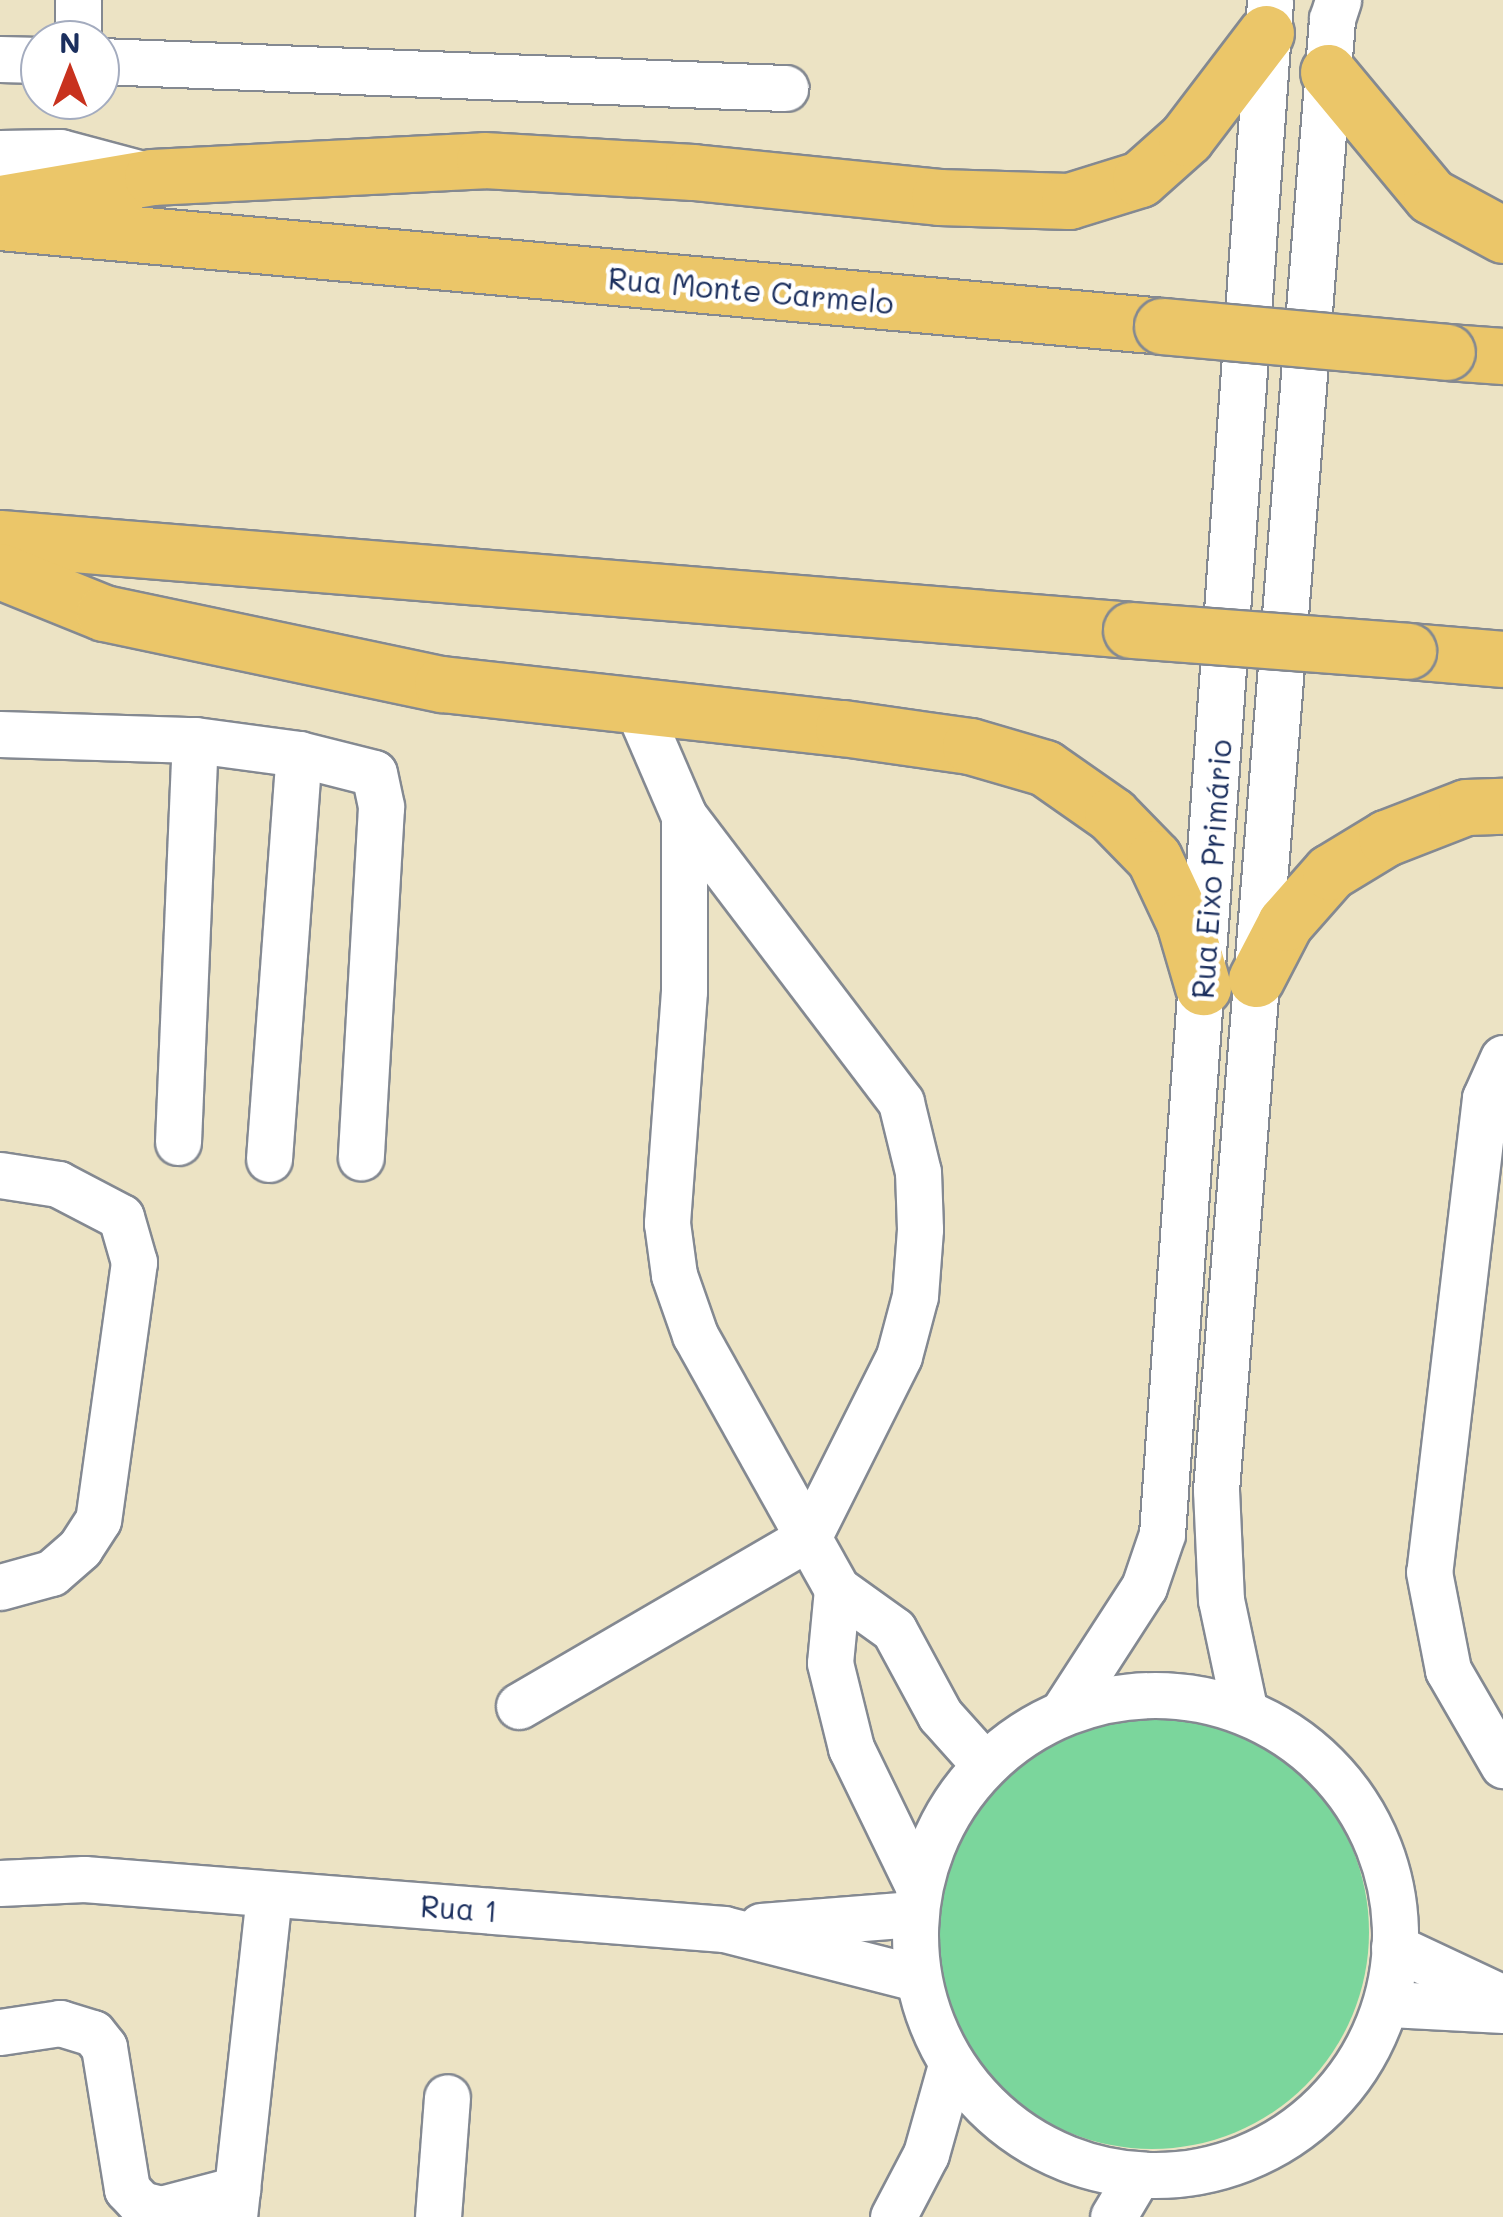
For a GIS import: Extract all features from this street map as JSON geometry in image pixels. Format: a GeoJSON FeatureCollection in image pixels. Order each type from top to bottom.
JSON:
{"type":"FeatureCollection","features":[{"type":"Feature","properties":{"kind":"highway"},"geometry":{"type":"LineString","coordinates":[[0,203],[152,176],[484,160],[693,172],[938,197],[1068,201],[1140,179],[1186,138],[1268,16]]}},
{"type":"Feature","properties":{"kind":"highway"},"geometry":{"type":"LineString","coordinates":[[1328,72],[1431,196],[1503,235]]}},
{"type":"Feature","properties":{"kind":"highway","name":"Rua Monte Carmelo"},"geometry":{"type":"LineString","coordinates":[[0,222],[1503,356]]}},
{"type":"Feature","properties":{"kind":"highway"},"geometry":{"type":"LineString","coordinates":[[0,538],[1503,659]]}},
{"type":"Feature","properties":{"kind":"highway"},"geometry":{"type":"LineString","coordinates":[[0,571],[104,613],[442,684],[933,741],[1045,768],[1112,815],[1154,858],[1184,922],[1203,988]]}},
{"type":"Feature","properties":{"kind":"highway"},"geometry":{"type":"LineString","coordinates":[[1256,979],[1285,923],[1330,872],[1402,832],[1466,808],[1503,806]]}},
{"type":"Feature","properties":{"kind":"street","name":"Rua Eixo Primário"},"geometry":{"type":"LineString","coordinates":[[1244,1708],[1221,1600],[1216,1490],[1328,72],[1338,0]]}},
{"type":"Feature","properties":{"kind":"street","name":"Rua Eixo Primário"},"geometry":{"type":"LineString","coordinates":[[1064,1712],[1144,1587],[1162,1534],[1268,16]]}},
{"type":"Feature","properties":{"kind":"street"},"geometry":{"type":"LineString","coordinates":[[120,62],[785,88]]}},
{"type":"Feature","properties":{"kind":"street"},"geometry":{"type":"LineString","coordinates":[[0,153],[60,152],[152,176]]}},
{"type":"Feature","properties":{"kind":"street"},"geometry":{"type":"LineString","coordinates":[[518,1706],[808,1538],[899,1356],[914,1296],[920,1228],[916,1158],[901,1102],[889,1081],[684,816],[638,709]]}},
{"type":"Feature","properties":{"kind":"street"},"geometry":{"type":"LineString","coordinates":[[0,734],[195,740],[299,754],[374,773],[381,808],[361,1158]]}},
{"type":"Feature","properties":{"kind":"street"},"geometry":{"type":"LineString","coordinates":[[178,1142],[195,740]]}},
{"type":"Feature","properties":{"kind":"street"},"geometry":{"type":"LineString","coordinates":[[270,1160],[299,754]]}},
{"type":"Feature","properties":{"kind":"street"},"geometry":{"type":"LineString","coordinates":[[684,816],[684,991],[668,1223],[674,1275],[695,1336],[837,1589],[894,1630],[940,1715],[984,1764]]}},
{"type":"Feature","properties":{"kind":"street"},"geometry":{"type":"LineString","coordinates":[[1503,1058],[1485,1098],[1429,1572],[1448,1670],[1503,1766]]}},
{"type":"Feature","properties":{"kind":"street"},"geometry":{"type":"LineString","coordinates":[[0,1175],[58,1184],[120,1216],[134,1262],[98,1520],[80,1548],[51,1573],[0,1586]]}},
{"type":"Feature","properties":{"kind":"street"},"geometry":{"type":"LineString","coordinates":[[837,1589],[830,1663],[851,1748],[916,1900]]}},
{"type":"Feature","properties":{"kind":"street"},"geometry":{"type":"LineString","coordinates":[[1145,1694],[1244,1708],[1290,1735],[1343,1782],[1379,1842],[1397,1910],[1390,2004],[1345,2085],[1303,2126],[1252,2156],[1196,2172],[1138,2175],[1065,2158],[1001,2121],[952,2065],[913,1977],[916,1900],[942,1820],[984,1764],[1021,1734],[1064,1712],[1145,1694]]}},
{"type":"Feature","properties":{"kind":"street","name":"Rua 1"},"geometry":{"type":"LineString","coordinates":[[0,1883],[84,1879],[724,1928],[913,1977]]}},
{"type":"Feature","properties":{"kind":"street"},"geometry":{"type":"LineString","coordinates":[[0,2032],[60,2023],[93,2034],[104,2047],[127,2188],[141,2204],[161,2210],[236,2203],[270,1894]]}},
{"type":"Feature","properties":{"kind":"street"},"geometry":{"type":"LineString","coordinates":[[724,1928],[916,1900]]}},
{"type":"Feature","properties":{"kind":"street"},"geometry":{"type":"LineString","coordinates":[[1394,1948],[1503,1998]]}},
{"type":"Feature","properties":{"kind":"street"},"geometry":{"type":"LineString","coordinates":[[1390,2004],[1503,2010]]}},
{"type":"Feature","properties":{"kind":"street"},"geometry":{"type":"LineString","coordinates":[[894,2217],[926,2154],[952,2065]]}},
{"type":"Feature","properties":{"kind":"street"},"geometry":{"type":"LineString","coordinates":[[438,2217],[447,2096]]}},
{"type":"Feature","properties":{"kind":"street"},"geometry":{"type":"LineString","coordinates":[[1113,2217],[1138,2175]]}},
{"type":"Feature","properties":{"kind":"green space"},"geometry":{"type":"Polygon","coordinates":[[[1152,1715],[1194,1719],[1235,1731],[1290,1764],[1320,1794],[1353,1849],[1365,1890],[1369,1932],[1365,1974],[1353,2015],[1320,2070],[1290,2100],[1235,2133],[1194,2145],[1152,2149],[1110,2145],[1069,2133],[1014,2100],[984,2070],[951,2015],[939,1974],[935,1932],[939,1890],[951,1849],[984,1794],[1014,1764],[1069,1731],[1110,1719],[1152,1715]]]}}]}
